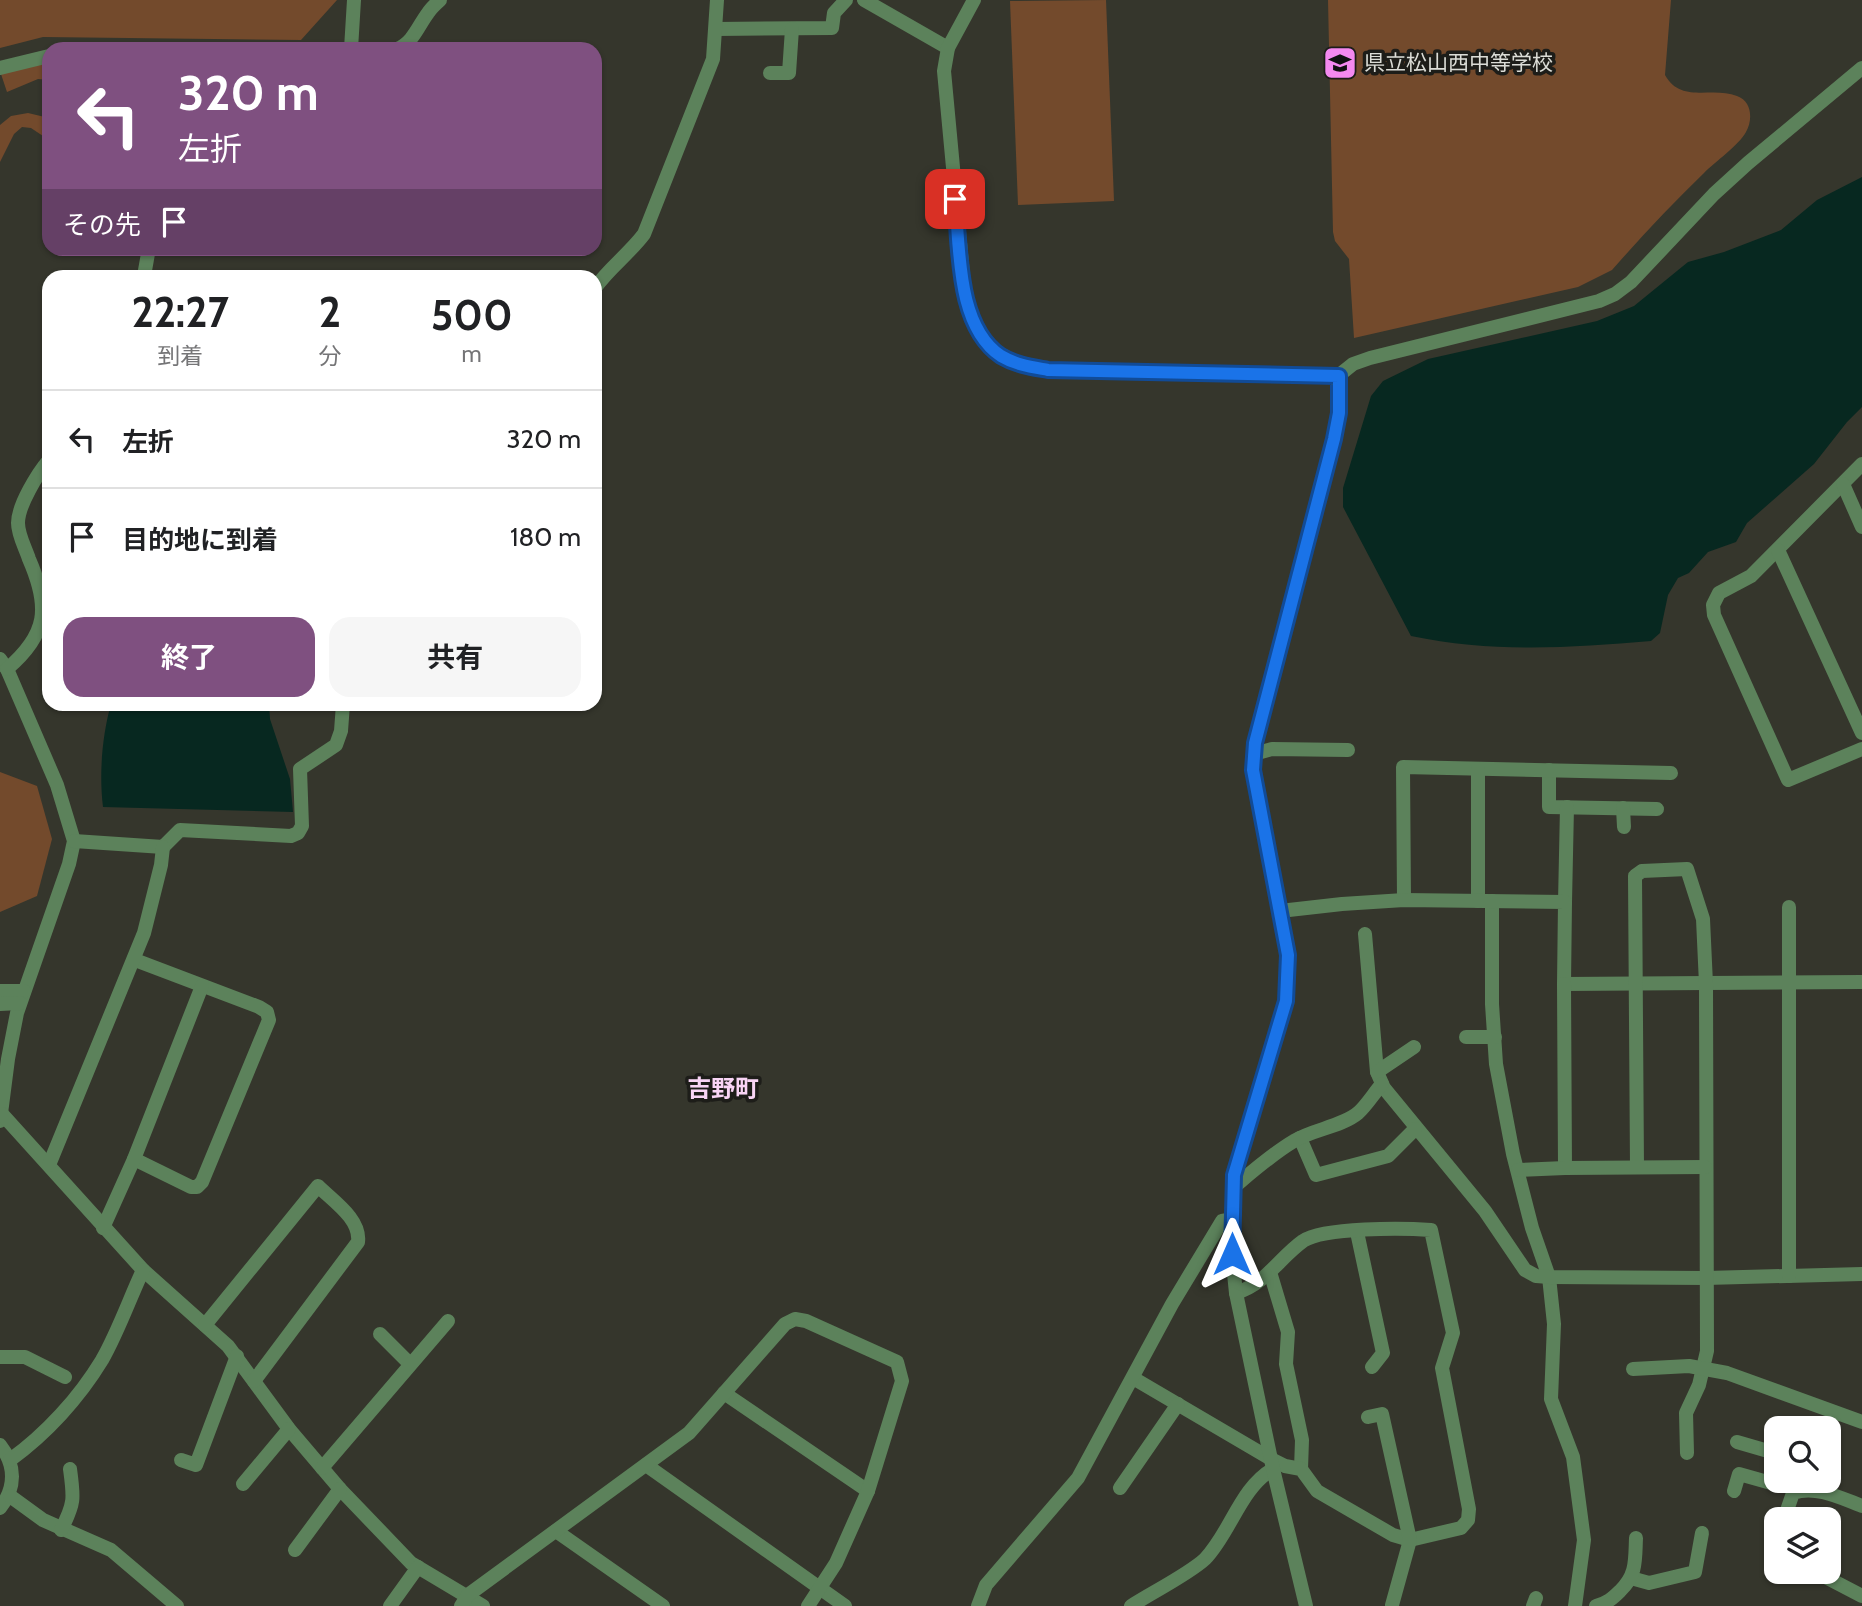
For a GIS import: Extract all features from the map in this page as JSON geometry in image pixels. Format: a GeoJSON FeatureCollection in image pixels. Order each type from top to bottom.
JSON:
{"type":"FeatureCollection","features":[{"type":"Feature","properties":{"kind":"street"},"geometry":{"type":"LineString","coordinates":[[351,42],[354,0]]}},
{"type":"Feature","properties":{"kind":"street"},"geometry":{"type":"LineString","coordinates":[[408,42],[440,0]]}},
{"type":"Feature","properties":{"kind":"street"},"geometry":{"type":"LineString","coordinates":[[602,279],[630,253],[644,234],[713,59],[717,0]]}},
{"type":"Feature","properties":{"kind":"street"},"geometry":{"type":"LineString","coordinates":[[716,29],[832,29],[834,13],[846,0]]}},
{"type":"Feature","properties":{"kind":"street"},"geometry":{"type":"LineString","coordinates":[[864,0],[947,48]]}},
{"type":"Feature","properties":{"kind":"street"},"geometry":{"type":"LineString","coordinates":[[974,0],[947,48],[944,71],[965,296],[972,321],[984,340],[1001,355],[1022,365],[1048,370],[1339,376],[1353,364],[1381,355],[1599,301],[1615,294],[1647,267],[1679,230],[1748,163],[1862,68]]}},
{"type":"Feature","properties":{"kind":"street"},"geometry":{"type":"LineString","coordinates":[[770,73],[789,73],[792,29]]}},
{"type":"Feature","properties":{"kind":"street"},"geometry":{"type":"LineString","coordinates":[[0,68],[42,58]]}},
{"type":"Feature","properties":{"kind":"street"},"geometry":{"type":"LineString","coordinates":[[1306,1606],[1236,1293],[1234,1175],[1286,1001],[1288,955],[1253,770],[1255,754],[1334,439],[1339,413],[1339,376]]}},
{"type":"Feature","properties":{"kind":"street"},"geometry":{"type":"LineString","coordinates":[[1862,464],[1751,576],[1719,593],[1713,605],[1714,615],[1788,780],[1862,749]]}},
{"type":"Feature","properties":{"kind":"street"},"geometry":{"type":"LineString","coordinates":[[42,469],[20,510],[18,522],[20,536],[40,584],[42,597]]}},
{"type":"Feature","properties":{"kind":"street"},"geometry":{"type":"LineString","coordinates":[[1843,484],[1862,527]]}},
{"type":"Feature","properties":{"kind":"street"},"geometry":{"type":"LineString","coordinates":[[1777,550],[1862,733]]}},
{"type":"Feature","properties":{"kind":"street"},"geometry":{"type":"LineString","coordinates":[[42,612],[35,640],[25,653],[3,664],[57,785],[74,841],[69,864],[22,997],[8,1059],[1,1118],[49,1165],[143,1270],[237,1356],[289,1429],[340,1489],[411,1563],[465,1601],[482,1606]]}},
{"type":"Feature","properties":{"kind":"street"},"geometry":{"type":"LineString","coordinates":[[49,1165],[135,960],[161,865],[163,847],[180,830],[291,836],[298,833],[302,826],[300,769],[335,745],[341,731],[342,711]]}},
{"type":"Feature","properties":{"kind":"street"},"geometry":{"type":"LineString","coordinates":[[1255,754],[1272,749],[1348,750]]}},
{"type":"Feature","properties":{"kind":"street"},"geometry":{"type":"LineString","coordinates":[[1404,900],[1403,767],[1671,773]]}},
{"type":"Feature","properties":{"kind":"street"},"geometry":{"type":"LineString","coordinates":[[1478,769],[1496,1063],[1532,1228],[1549,1277],[1554,1324],[1551,1399],[1573,1457],[1584,1539],[1575,1605],[1596,1606],[1607,1603],[1631,1578],[1635,1570],[1636,1538]]}},
{"type":"Feature","properties":{"kind":"street"},"geometry":{"type":"LineString","coordinates":[[1549,770],[1549,807],[1657,809]]}},
{"type":"Feature","properties":{"kind":"street"},"geometry":{"type":"LineString","coordinates":[[1565,1168],[1567,807]]}},
{"type":"Feature","properties":{"kind":"street"},"geometry":{"type":"LineString","coordinates":[[1623,808],[1624,827]]}},
{"type":"Feature","properties":{"kind":"street"},"geometry":{"type":"LineString","coordinates":[[74,841],[163,847]]}},
{"type":"Feature","properties":{"kind":"street"},"geometry":{"type":"LineString","coordinates":[[1637,1167],[1635,876],[1642,871],[1687,869],[1703,919],[1706,984],[1706,1351],[1699,1385],[1686,1413],[1687,1453]]}},
{"type":"Feature","properties":{"kind":"street"},"geometry":{"type":"LineString","coordinates":[[1280,911],[1404,900],[1565,902]]}},
{"type":"Feature","properties":{"kind":"street"},"geometry":{"type":"LineString","coordinates":[[1789,907],[1789,1276]]}},
{"type":"Feature","properties":{"kind":"street"},"geometry":{"type":"LineString","coordinates":[[1365,934],[1380,1078],[1415,1129],[1485,1211],[1525,1269],[1536,1276],[1549,1277],[1706,1278],[1862,1274]]}},
{"type":"Feature","properties":{"kind":"street"},"geometry":{"type":"LineString","coordinates":[[134,1159],[191,1187],[202,1182],[269,1020],[267,1012],[135,960]]}},
{"type":"Feature","properties":{"kind":"street"},"geometry":{"type":"LineString","coordinates":[[1564,984],[1862,982]]}},
{"type":"Feature","properties":{"kind":"street"},"geometry":{"type":"LineString","coordinates":[[103,1228],[134,1159],[202,986]]}},
{"type":"Feature","properties":{"kind":"street"},"geometry":{"type":"LineString","coordinates":[[0,990],[22,997]]}},
{"type":"Feature","properties":{"kind":"street"},"geometry":{"type":"LineString","coordinates":[[0,1004],[22,997]]}},
{"type":"Feature","properties":{"kind":"street"},"geometry":{"type":"LineString","coordinates":[[1466,1037],[1495,1037]]}},
{"type":"Feature","properties":{"kind":"street"},"geometry":{"type":"LineString","coordinates":[[1234,1186],[1268,1158],[1300,1138],[1357,1114],[1380,1078],[1414,1047]]}},
{"type":"Feature","properties":{"kind":"street"},"geometry":{"type":"LineString","coordinates":[[1300,1138],[1317,1175],[1388,1156],[1415,1129]]}},
{"type":"Feature","properties":{"kind":"street"},"geometry":{"type":"LineString","coordinates":[[1518,1171],[1705,1167]]}},
{"type":"Feature","properties":{"kind":"street"},"geometry":{"type":"LineString","coordinates":[[205,1325],[318,1186],[355,1223],[359,1233],[358,1242],[254,1381]]}},
{"type":"Feature","properties":{"kind":"street"},"geometry":{"type":"LineString","coordinates":[[978,1606],[986,1585],[1078,1478],[1172,1304],[1222,1221],[1233,1219]]}},
{"type":"Feature","properties":{"kind":"street"},"geometry":{"type":"LineString","coordinates":[[1236,1293],[1253,1287],[1305,1240],[1344,1231],[1393,1228],[1431,1230],[1453,1333],[1442,1368],[1469,1509],[1468,1520],[1461,1528],[1410,1540],[1393,1535],[1317,1491],[1301,1469],[1303,1440],[1286,1364],[1288,1332],[1270,1272]]}},
{"type":"Feature","properties":{"kind":"street"},"geometry":{"type":"LineString","coordinates":[[1357,1232],[1383,1353],[1371,1367]]}},
{"type":"Feature","properties":{"kind":"street"},"geometry":{"type":"LineString","coordinates":[[10,1460],[27,1448],[61,1414],[85,1384],[103,1358],[143,1270]]}},
{"type":"Feature","properties":{"kind":"street"},"geometry":{"type":"LineString","coordinates":[[465,1601],[689,1433],[785,1324],[796,1319],[897,1362],[902,1381],[868,1491],[836,1563],[808,1606]]}},
{"type":"Feature","properties":{"kind":"street"},"geometry":{"type":"LineString","coordinates":[[322,1468],[448,1321]]}},
{"type":"Feature","properties":{"kind":"street"},"geometry":{"type":"LineString","coordinates":[[380,1334],[411,1364]]}},
{"type":"Feature","properties":{"kind":"street"},"geometry":{"type":"LineString","coordinates":[[181,1460],[196,1465],[237,1356]]}},
{"type":"Feature","properties":{"kind":"street"},"geometry":{"type":"LineString","coordinates":[[0,1357],[24,1357],[65,1377]]}},
{"type":"Feature","properties":{"kind":"street"},"geometry":{"type":"LineString","coordinates":[[1633,1369],[1703,1367],[1727,1373],[1862,1422]]}},
{"type":"Feature","properties":{"kind":"street"},"geometry":{"type":"LineString","coordinates":[[1133,1378],[1273,1464],[1301,1469]]}},
{"type":"Feature","properties":{"kind":"street"},"geometry":{"type":"LineString","coordinates":[[724,1393],[868,1491]]}},
{"type":"Feature","properties":{"kind":"street"},"geometry":{"type":"LineString","coordinates":[[1120,1488],[1178,1404]]}},
{"type":"Feature","properties":{"kind":"street"},"geometry":{"type":"LineString","coordinates":[[1368,1417],[1382,1414],[1410,1540],[1392,1605]]}},
{"type":"Feature","properties":{"kind":"street"},"geometry":{"type":"LineString","coordinates":[[243,1484],[289,1429]]}},
{"type":"Feature","properties":{"kind":"street"},"geometry":{"type":"LineString","coordinates":[[1737,1442],[1764,1450]]}},
{"type":"Feature","properties":{"kind":"street"},"geometry":{"type":"LineString","coordinates":[[0,1445],[10,1460],[12,1484],[5,1502],[61,1530],[111,1550],[177,1606]]}},
{"type":"Feature","properties":{"kind":"street"},"geometry":{"type":"LineString","coordinates":[[1131,1606],[1153,1600],[1203,1561],[1217,1544],[1249,1492],[1273,1464]]}},
{"type":"Feature","properties":{"kind":"street"},"geometry":{"type":"LineString","coordinates":[[646,1465],[845,1606]]}},
{"type":"Feature","properties":{"kind":"street"},"geometry":{"type":"LineString","coordinates":[[61,1530],[72,1508],[74,1497],[70,1469]]}},
{"type":"Feature","properties":{"kind":"street"},"geometry":{"type":"LineString","coordinates":[[1734,1491],[1739,1474],[1764,1480]]}},
{"type":"Feature","properties":{"kind":"street"},"geometry":{"type":"LineString","coordinates":[[295,1550],[340,1489]]}},
{"type":"Feature","properties":{"kind":"street"},"geometry":{"type":"LineString","coordinates":[[1824,1493],[1862,1506]]}},
{"type":"Feature","properties":{"kind":"street"},"geometry":{"type":"LineString","coordinates":[[556,1531],[663,1606]]}},
{"type":"Feature","properties":{"kind":"street"},"geometry":{"type":"LineString","coordinates":[[1631,1578],[1648,1583],[1695,1572],[1702,1533]]}},
{"type":"Feature","properties":{"kind":"street"},"geometry":{"type":"LineString","coordinates":[[390,1606],[418,1567]]}},
{"type":"Feature","properties":{"kind":"street"},"geometry":{"type":"LineString","coordinates":[[1838,1584],[1862,1597]]}},
{"type":"Feature","properties":{"kind":"shaded area"},"geometry":{"type":"Polygon","coordinates":[[[0,0],[337,0],[301,40],[43,37],[0,48],[0,0]]]}},
{"type":"Feature","properties":{"kind":"shaded area"},"geometry":{"type":"Polygon","coordinates":[[[1106,0],[1114,201],[1018,205],[1010,1],[1106,0]]]}},
{"type":"Feature","properties":{"kind":"shaded area"},"geometry":{"type":"Polygon","coordinates":[[[1328,0],[1671,0],[1665,75],[1672,84],[1688,92],[1727,93],[1742,98],[1750,111],[1748,127],[1743,137],[1680,197],[1612,270],[1578,287],[1354,338],[1349,259],[1335,241],[1333,232],[1328,0]]]}},
{"type":"Feature","properties":{"kind":"shaded area"},"geometry":{"type":"Polygon","coordinates":[[[42,62],[42,79],[7,92],[1,74],[42,62]]]}},
{"type":"Feature","properties":{"kind":"shaded area"},"geometry":{"type":"Polygon","coordinates":[[[28,113],[42,116],[42,135],[31,128],[22,127],[14,134],[0,162],[0,125],[11,116],[28,113]]]}},
{"type":"Feature","properties":{"kind":"shaded area"},"geometry":{"type":"Polygon","coordinates":[[[0,772],[37,786],[52,839],[37,896],[0,912],[0,772]]]}},
{"type":"Feature","properties":{"kind":"water"},"geometry":{"type":"Polygon","coordinates":[[[1862,177],[1862,407],[1814,464],[1747,523],[1736,542],[1708,552],[1689,573],[1678,578],[1668,595],[1660,633],[1651,641],[1531,648],[1471,645],[1411,636],[1343,507],[1343,488],[1371,396],[1383,381],[1428,359],[1597,321],[1634,306],[1688,262],[1724,252],[1781,230],[1817,200],[1862,177]]]}},
{"type":"Feature","properties":{"kind":"water"},"geometry":{"type":"Polygon","coordinates":[[[109,711],[269,711],[290,779],[293,812],[103,807],[101,781],[105,729],[109,711]]]}},
{"type":"Feature","properties":{"kind":"place","name":"県立松山西中等学校"},"geometry":{"type":"Point","coordinates":[1340,63]}},
{"type":"Feature","properties":{"kind":"district","name":"吉野町"},"geometry":{"type":"Point","coordinates":[723,1089]}},
{"type":"Feature","properties":{"kind":"route"},"geometry":{"type":"LineString","coordinates":[[955,199],[965,296],[972,321],[984,340],[1001,355],[1022,365],[1048,370],[1339,376],[1339,413],[1334,439],[1255,743],[1253,770],[1288,955],[1286,1001],[1234,1175],[1232,1254]]}}]}
